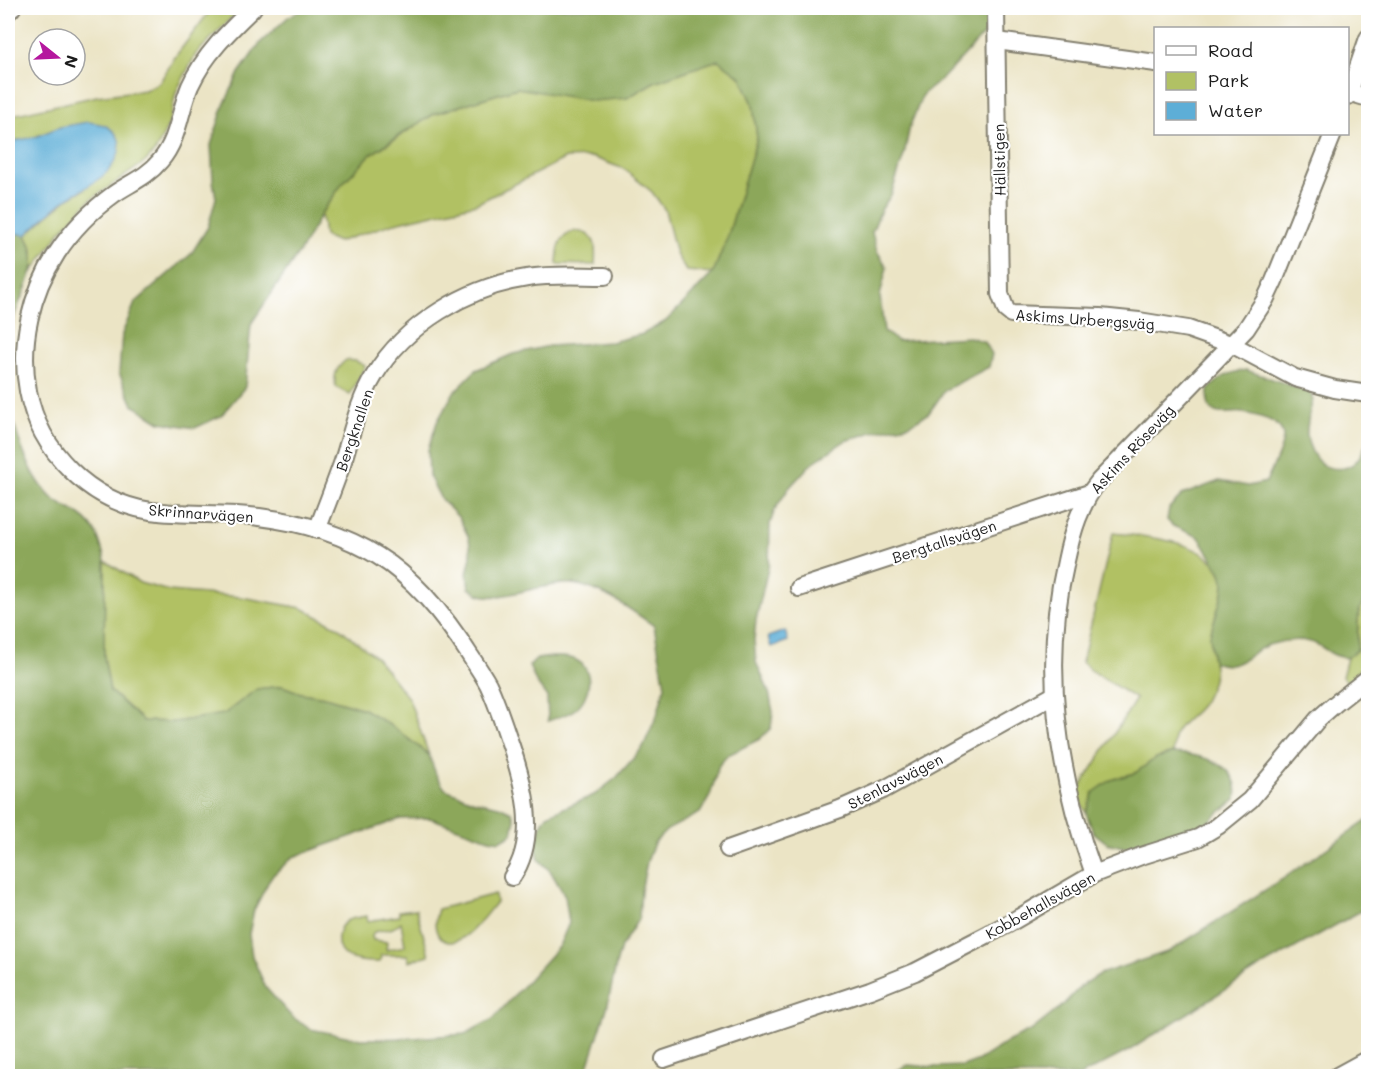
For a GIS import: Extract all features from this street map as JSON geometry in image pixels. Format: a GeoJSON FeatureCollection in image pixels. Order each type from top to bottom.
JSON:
{"type":"FeatureCollection","features":[{"type":"Feature","properties":{"kind":"street"},"geometry":{"type":"LineString","coordinates":[[8,12],[12,8]]}},
{"type":"Feature","properties":{"kind":"street","name":"Skrinnarvägen"},"geometry":{"type":"LineString","coordinates":[[253,8],[201,65],[189,87],[174,139],[163,158],[151,172],[114,194],[91,213],[58,251],[44,275],[34,299],[24,352],[25,372],[34,416],[47,441],[73,473],[90,486],[121,503],[152,511],[255,516],[284,521],[352,543],[376,555],[408,578],[453,628],[487,681],[511,745],[526,805],[527,826],[525,850],[512,877]]}},
{"type":"Feature","properties":{"kind":"street","name":"Hällstigen"},"geometry":{"type":"LineString","coordinates":[[996,8],[1000,294],[1006,310]]}},
{"type":"Feature","properties":{"kind":"street"},"geometry":{"type":"LineString","coordinates":[[1349,90],[1368,38]]}},
{"type":"Feature","properties":{"kind":"street"},"geometry":{"type":"LineString","coordinates":[[997,41],[1154,63]]}},
{"type":"Feature","properties":{"kind":"street"},"geometry":{"type":"LineString","coordinates":[[1349,93],[1368,98]]}},
{"type":"Feature","properties":{"kind":"street","name":"Askims Röseväg"},"geometry":{"type":"LineString","coordinates":[[1094,874],[1069,794],[1060,749],[1054,695],[1054,640],[1061,582],[1076,524],[1089,493],[1119,459],[1233,345],[1246,329],[1269,291],[1333,135]]}},
{"type":"Feature","properties":{"kind":"street","name":"Bergknallen"},"geometry":{"type":"LineString","coordinates":[[317,530],[364,396],[373,376],[402,340],[456,302],[497,285],[552,275],[605,276]]}},
{"type":"Feature","properties":{"kind":"street","name":"Askims Urbergsväg"},"geometry":{"type":"LineString","coordinates":[[1006,310],[1020,316],[1067,315],[1139,321],[1188,329],[1233,345],[1295,378],[1335,389],[1368,394]]}},
{"type":"Feature","properties":{"kind":"street","name":"Bergtallsvägen"},"geometry":{"type":"LineString","coordinates":[[799,588],[1089,493]]}},
{"type":"Feature","properties":{"kind":"street","name":"Kobbehallsvägen"},"geometry":{"type":"LineString","coordinates":[[664,1059],[870,990],[915,972],[1008,924],[1094,874],[1198,838],[1218,826],[1250,800],[1318,719],[1368,678]]}},
{"type":"Feature","properties":{"kind":"street","name":"Stenlavsvägen"},"geometry":{"type":"LineString","coordinates":[[728,849],[840,809],[883,790],[1054,695]]}},
{"type":"Feature","properties":{"kind":"street"},"geometry":{"type":"LineString","coordinates":[[1337,1077],[1368,1059]]}},
{"type":"Feature","properties":{"kind":"green space"},"geometry":{"type":"Polygon","coordinates":[[[212,8],[241,8],[196,54],[176,92],[169,124],[156,150],[145,162],[90,200],[61,231],[33,271],[33,249],[26,235],[67,199],[85,189],[60,127],[8,145],[8,116],[97,96],[145,90],[160,82],[175,57],[212,8]]]}},
{"type":"Feature","properties":{"kind":"green space"},"geometry":{"type":"Polygon","coordinates":[[[304,8],[990,8],[987,31],[942,79],[923,94],[910,126],[904,155],[891,195],[881,210],[872,232],[877,251],[887,267],[880,296],[884,331],[897,341],[970,337],[985,342],[992,354],[989,367],[945,390],[929,413],[909,425],[876,431],[845,441],[811,464],[789,488],[775,509],[770,524],[769,564],[756,620],[754,640],[756,662],[769,692],[773,712],[771,728],[760,739],[728,755],[719,765],[710,796],[700,813],[667,830],[654,843],[641,891],[639,918],[621,947],[607,1008],[585,1076],[8,1076],[8,394],[17,435],[36,477],[52,498],[80,515],[91,525],[101,544],[105,561],[104,657],[110,691],[143,721],[175,722],[224,714],[257,689],[282,686],[364,709],[396,729],[429,755],[437,777],[445,789],[512,812],[515,820],[512,834],[500,841],[430,818],[400,819],[293,857],[271,877],[254,910],[249,934],[252,956],[266,988],[291,1016],[310,1029],[361,1039],[465,1034],[493,1019],[559,946],[569,923],[565,896],[551,872],[539,860],[536,846],[541,825],[547,815],[594,795],[616,778],[643,747],[657,715],[665,686],[654,626],[605,595],[572,584],[550,585],[500,596],[480,594],[469,588],[467,574],[471,556],[469,538],[459,518],[441,499],[429,476],[428,450],[437,422],[454,392],[476,370],[513,354],[549,346],[611,342],[643,334],[666,321],[713,273],[728,236],[757,138],[753,104],[741,77],[718,60],[654,82],[627,98],[593,101],[517,88],[434,114],[370,155],[342,184],[251,324],[245,387],[221,416],[195,428],[160,422],[133,405],[119,373],[122,334],[135,303],[191,254],[208,227],[216,198],[211,145],[224,105],[239,73],[260,43],[288,17],[304,8]]]}},
{"type":"Feature","properties":{"kind":"green space"},"geometry":{"type":"Polygon","coordinates":[[[718,60],[741,77],[753,104],[757,138],[728,236],[713,273],[686,271],[676,254],[665,210],[652,192],[624,169],[592,157],[566,158],[476,204],[391,224],[338,242],[324,236],[321,214],[342,184],[370,155],[434,114],[517,88],[627,98],[654,82],[718,60]]]}},
{"type":"Feature","properties":{"kind":"green space"},"geometry":{"type":"Polygon","coordinates":[[[575,231],[583,232],[592,238],[595,247],[595,265],[557,264],[562,239],[575,231]]]}},
{"type":"Feature","properties":{"kind":"green space"},"geometry":{"type":"Polygon","coordinates":[[[8,232],[26,235],[33,254],[33,262],[30,278],[14,317],[8,346],[8,232]]]}},
{"type":"Feature","properties":{"kind":"green space"},"geometry":{"type":"Polygon","coordinates":[[[8,346],[8,394],[7,366],[8,346]]]}},
{"type":"Feature","properties":{"kind":"green space"},"geometry":{"type":"Polygon","coordinates":[[[346,360],[356,361],[365,366],[350,395],[336,387],[335,383],[336,372],[346,360]]]}},
{"type":"Feature","properties":{"kind":"green space"},"geometry":{"type":"Polygon","coordinates":[[[1246,370],[1310,392],[1313,399],[1307,436],[1312,452],[1322,464],[1336,468],[1350,466],[1359,458],[1368,440],[1368,595],[1359,614],[1357,650],[1347,658],[1333,654],[1313,643],[1295,640],[1264,647],[1231,665],[1213,662],[1210,635],[1223,592],[1224,584],[1221,573],[1199,537],[1173,526],[1167,520],[1169,508],[1182,495],[1219,481],[1248,486],[1266,482],[1282,444],[1282,432],[1279,427],[1255,415],[1218,413],[1209,407],[1208,402],[1208,390],[1217,381],[1229,374],[1246,370]]]}},
{"type":"Feature","properties":{"kind":"green space"},"geometry":{"type":"Polygon","coordinates":[[[1113,533],[1161,539],[1195,549],[1219,569],[1224,588],[1211,632],[1214,663],[1212,684],[1202,704],[1181,725],[1174,736],[1173,753],[1156,758],[1135,773],[1115,779],[1095,792],[1086,813],[1078,791],[1136,699],[1089,669],[1082,662],[1113,533]]]}},
{"type":"Feature","properties":{"kind":"green space"},"geometry":{"type":"Polygon","coordinates":[[[105,561],[140,583],[169,591],[241,597],[302,608],[338,627],[377,658],[409,699],[429,755],[396,729],[364,709],[282,686],[257,689],[224,714],[175,722],[143,721],[110,691],[104,657],[105,561]]]}},
{"type":"Feature","properties":{"kind":"green space"},"geometry":{"type":"Polygon","coordinates":[[[1368,595],[1368,667],[1348,682],[1342,677],[1347,658],[1357,650],[1359,614],[1368,595]]]}},
{"type":"Feature","properties":{"kind":"green space"},"geometry":{"type":"Polygon","coordinates":[[[569,657],[581,663],[586,669],[589,683],[580,705],[548,721],[547,697],[536,682],[529,666],[537,659],[569,657]]]}},
{"type":"Feature","properties":{"kind":"green space"},"geometry":{"type":"Polygon","coordinates":[[[1173,753],[1207,759],[1226,769],[1233,777],[1236,799],[1208,822],[1184,836],[1150,847],[1127,848],[1107,843],[1093,832],[1086,813],[1094,792],[1111,780],[1135,773],[1156,758],[1173,753]]]}},
{"type":"Feature","properties":{"kind":"green space"},"geometry":{"type":"Polygon","coordinates":[[[1368,820],[1368,907],[1259,968],[1130,1050],[1080,1076],[886,1076],[908,1065],[963,1066],[979,1060],[1032,1030],[1061,1007],[1081,986],[1100,974],[1170,951],[1281,880],[1368,820]]]}},
{"type":"Feature","properties":{"kind":"green space"},"geometry":{"type":"Polygon","coordinates":[[[495,894],[496,902],[478,924],[462,938],[454,942],[446,941],[439,936],[435,923],[438,909],[495,894]]]}},
{"type":"Feature","properties":{"kind":"green space"},"geometry":{"type":"Polygon","coordinates":[[[416,909],[429,955],[409,961],[407,955],[381,955],[380,962],[370,962],[351,959],[340,950],[339,931],[348,920],[367,916],[368,921],[399,916],[399,911],[416,909]],[[401,922],[393,928],[374,932],[372,936],[373,940],[387,942],[386,950],[405,946],[401,922]]]}},
{"type":"Feature","properties":{"kind":"water"},"geometry":{"type":"Polygon","coordinates":[[[88,122],[104,125],[117,136],[120,148],[112,166],[98,180],[57,206],[26,235],[8,232],[8,145],[60,127],[88,122]]]}},
{"type":"Feature","properties":{"kind":"water"},"geometry":{"type":"Polygon","coordinates":[[[785,631],[788,641],[771,647],[768,637],[785,631]]]}}]}
